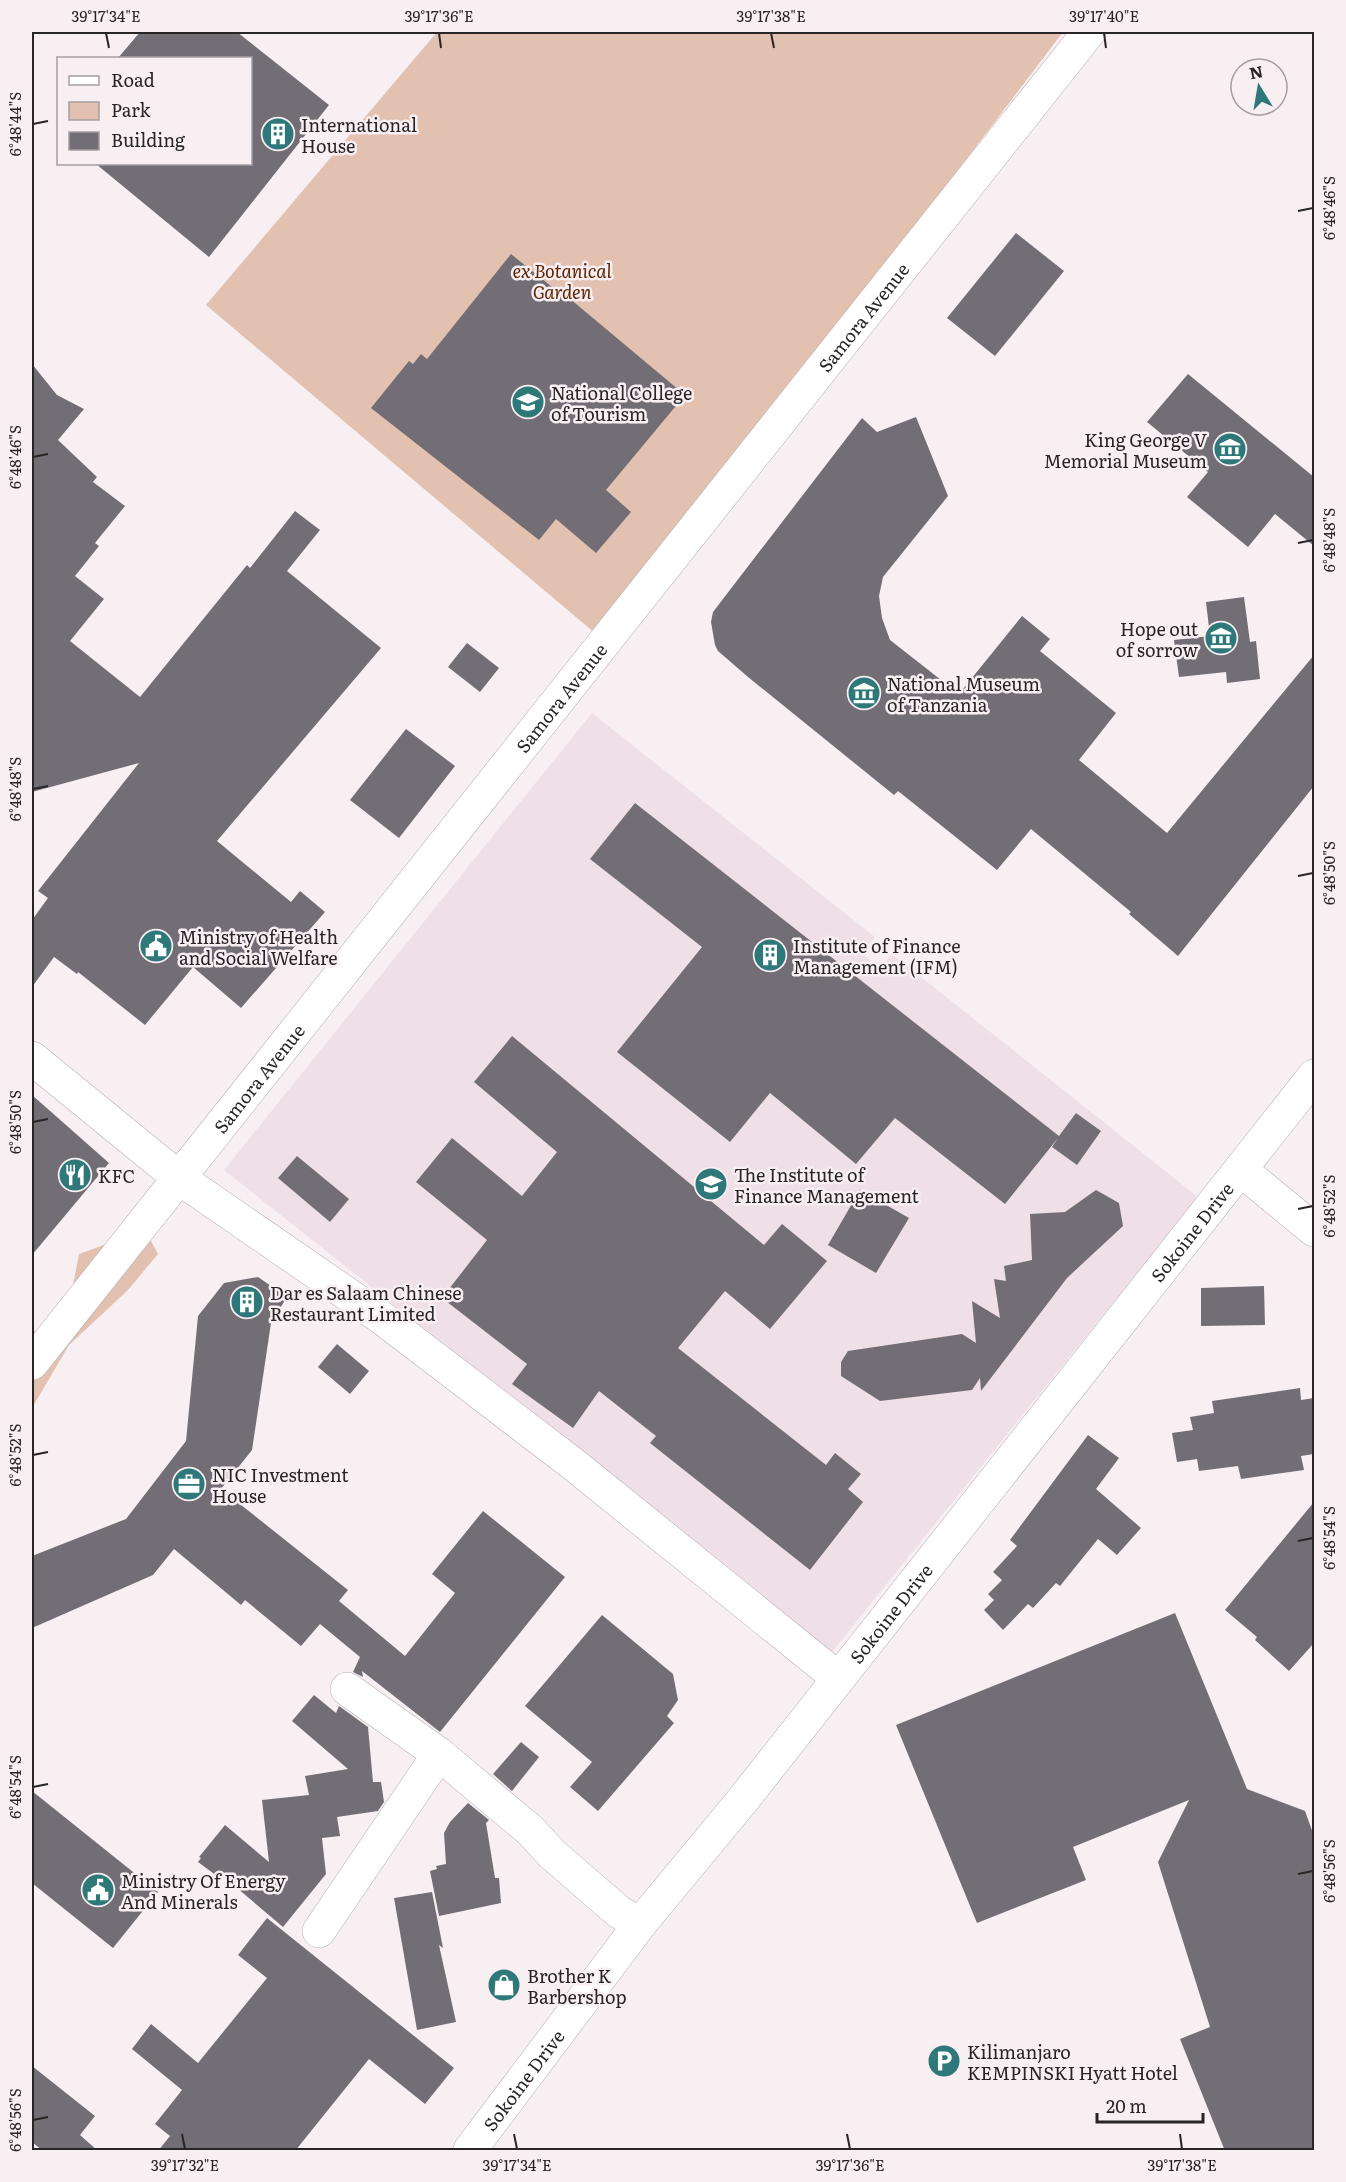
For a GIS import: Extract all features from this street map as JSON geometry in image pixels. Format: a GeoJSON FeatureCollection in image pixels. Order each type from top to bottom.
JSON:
{"type":"FeatureCollection","features":[{"type":"Feature","properties":{"kind":"street","name":"Samora Avenue"},"geometry":{"type":"LineString","coordinates":[[32,1363],[1089,32]]}},
{"type":"Feature","properties":{"kind":"street"},"geometry":{"type":"LineString","coordinates":[[32,1058],[179,1178],[382,1318],[573,1464],[838,1678]]}},
{"type":"Feature","properties":{"kind":"street","name":"Sokoine Drive"},"geometry":{"type":"LineString","coordinates":[[470,2151],[640,1924],[742,1801],[1314,1076]]}},
{"type":"Feature","properties":{"kind":"street"},"geometry":{"type":"LineString","coordinates":[[1241,1170],[1314,1230]]}},
{"type":"Feature","properties":{"kind":"street"},"geometry":{"type":"LineString","coordinates":[[347,1689],[439,1754],[531,1831],[552,1854],[619,1912],[640,1924]]}},
{"type":"Feature","properties":{"kind":"street"},"geometry":{"type":"LineString","coordinates":[[319,1931],[439,1754]]}},
{"type":"Feature","properties":{"kind":"shaded area","name":"The Institute of Finance Management"},"geometry":{"type":"Polygon","coordinates":[[[592,713],[875,937],[862,954],[881,968],[892,954],[1198,1197],[832,1652],[224,1170],[592,713]]]}},
{"type":"Feature","properties":{"kind":"green space","name":"ex Botanical Garden"},"geometry":{"type":"Polygon","coordinates":[[[437,32],[1063,32],[602,639],[206,305],[437,32]]]}},
{"type":"Feature","properties":{"kind":"green space"},"geometry":{"type":"Polygon","coordinates":[[[145,1230],[158,1254],[128,1290],[69,1345],[32,1408],[32,1332],[66,1322],[79,1254],[145,1230]]]}},
{"type":"Feature","properties":{"kind":"building","name":"International House"},"geometry":{"type":"Polygon","coordinates":[[[140,32],[237,32],[329,105],[209,257],[97,165],[252,165],[252,57],[119,57],[140,32]]]}},
{"type":"Feature","properties":{"kind":"building"},"geometry":{"type":"Polygon","coordinates":[[[1016,233],[1064,271],[995,356],[947,318],[1016,233]]]}},
{"type":"Feature","properties":{"kind":"building","name":"National College of Tourism"},"geometry":{"type":"Polygon","coordinates":[[[511,254],[567,299],[569,298],[685,395],[606,490],[631,512],[596,553],[556,519],[539,540],[371,408],[409,361],[413,364],[421,354],[427,359],[511,254]]]}},
{"type":"Feature","properties":{"kind":"building"},"geometry":{"type":"Polygon","coordinates":[[[32,364],[57,395],[84,409],[58,440],[97,477],[93,482],[125,506],[95,543],[99,546],[75,576],[104,599],[70,641],[140,697],[247,565],[250,568],[295,511],[320,530],[287,571],[381,648],[217,841],[291,902],[300,891],[325,912],[241,1008],[193,967],[145,1025],[78,972],[77,974],[54,957],[32,987],[32,920],[48,898],[38,891],[139,763],[32,792],[32,364]]]}},
{"type":"Feature","properties":{"kind":"building","name":"King George V Memorial Museum"},"geometry":{"type":"Polygon","coordinates":[[[1188,374],[1314,477],[1314,546],[1275,514],[1248,547],[1187,497],[1208,472],[1147,422],[1188,374]]]}},
{"type":"Feature","properties":{"kind":"building","name":"National Museum of Tanzania"},"geometry":{"type":"Polygon","coordinates":[[[916,417],[948,496],[883,577],[879,596],[882,618],[890,640],[959,694],[1022,616],[1050,639],[1040,651],[1116,713],[1079,760],[1167,833],[1314,655],[1314,786],[1178,956],[1129,914],[1131,912],[1031,829],[997,870],[898,791],[894,795],[748,677],[718,651],[715,645],[711,622],[713,612],[862,418],[877,432],[916,417]]]}},
{"type":"Feature","properties":{"kind":"building","name":"Hope out of sorrow"},"geometry":{"type":"Polygon","coordinates":[[[1244,597],[1250,642],[1256,641],[1260,679],[1227,683],[1226,672],[1179,677],[1174,640],[1210,636],[1206,602],[1244,597]]]}},
{"type":"Feature","properties":{"kind":"building"},"geometry":{"type":"Polygon","coordinates":[[[467,643],[499,668],[480,692],[448,667],[467,643]]]}},
{"type":"Feature","properties":{"kind":"building"},"geometry":{"type":"Polygon","coordinates":[[[406,729],[455,766],[399,838],[350,800],[406,729]]]}},
{"type":"Feature","properties":{"kind":"building","name":"Institute of Finance Management (IFM)"},"geometry":{"type":"Polygon","coordinates":[[[635,803],[1059,1136],[1076,1113],[1101,1131],[1077,1165],[1052,1147],[1058,1138],[1005,1204],[895,1118],[856,1164],[770,1093],[730,1142],[617,1052],[702,947],[590,859],[635,803]]]}},
{"type":"Feature","properties":{"kind":"building"},"geometry":{"type":"Polygon","coordinates":[[[512,1036],[764,1245],[782,1224],[827,1261],[770,1329],[725,1291],[678,1348],[826,1465],[835,1453],[861,1474],[848,1489],[863,1502],[810,1570],[650,1443],[656,1436],[599,1391],[573,1428],[512,1384],[527,1364],[442,1298],[487,1240],[416,1182],[452,1138],[522,1196],[557,1152],[474,1082],[512,1036]]]}},
{"type":"Feature","properties":{"kind":"building"},"geometry":{"type":"Polygon","coordinates":[[[32,1095],[109,1163],[32,1255],[32,1095]]]}},
{"type":"Feature","properties":{"kind":"building"},"geometry":{"type":"Polygon","coordinates":[[[297,1156],[349,1199],[330,1222],[278,1178],[297,1156]]]}},
{"type":"Feature","properties":{"kind":"building"},"geometry":{"type":"Polygon","coordinates":[[[860,1190],[909,1218],[876,1273],[828,1245],[860,1190]]]}},
{"type":"Feature","properties":{"kind":"building"},"geometry":{"type":"Polygon","coordinates":[[[1096,1190],[1119,1203],[1123,1226],[1067,1278],[981,1391],[980,1378],[972,1390],[880,1401],[841,1376],[841,1362],[848,1351],[962,1334],[976,1343],[972,1301],[1000,1318],[994,1279],[1006,1281],[1004,1266],[1032,1260],[1030,1214],[1065,1212],[1096,1190]]]}},
{"type":"Feature","properties":{"kind":"building"},"geometry":{"type":"Polygon","coordinates":[[[258,1277],[287,1297],[271,1323],[252,1450],[221,1489],[348,1590],[339,1601],[405,1656],[455,1593],[432,1574],[483,1511],[565,1577],[440,1732],[362,1671],[363,1677],[353,1672],[360,1657],[320,1624],[301,1646],[245,1600],[241,1605],[174,1549],[153,1575],[32,1628],[32,1556],[126,1519],[186,1441],[198,1316],[224,1283],[258,1277]]]}},
{"type":"Feature","properties":{"kind":"building"},"geometry":{"type":"Polygon","coordinates":[[[1264,1286],[1265,1325],[1201,1326],[1201,1288],[1264,1286]]]}},
{"type":"Feature","properties":{"kind":"building"},"geometry":{"type":"Polygon","coordinates":[[[337,1344],[369,1371],[350,1394],[318,1367],[337,1344]]]}},
{"type":"Feature","properties":{"kind":"building"},"geometry":{"type":"Polygon","coordinates":[[[1300,1388],[1301,1400],[1314,1398],[1314,1454],[1301,1456],[1304,1470],[1241,1479],[1238,1466],[1199,1471],[1197,1459],[1177,1462],[1172,1433],[1193,1430],[1190,1417],[1214,1413],[1212,1401],[1300,1388]]]}},
{"type":"Feature","properties":{"kind":"building"},"geometry":{"type":"Polygon","coordinates":[[[1088,1435],[1119,1458],[1096,1489],[1141,1528],[1117,1555],[1098,1539],[1060,1586],[1056,1583],[1033,1608],[1028,1604],[1003,1630],[984,1610],[994,1600],[988,1594],[1002,1580],[993,1572],[1017,1546],[1010,1540],[1088,1435]]]}},
{"type":"Feature","properties":{"kind":"building"},"geometry":{"type":"Polygon","coordinates":[[[1314,1502],[1314,1643],[1289,1671],[1255,1640],[1257,1637],[1225,1610],[1314,1502]]]}},
{"type":"Feature","properties":{"kind":"building"},"geometry":{"type":"Polygon","coordinates":[[[1175,1613],[1247,1789],[1305,1811],[1314,1836],[1314,2151],[1225,2151],[1180,2039],[1210,2027],[1158,1862],[1189,1800],[1073,1847],[1086,1880],[977,1923],[896,1725],[1175,1613]]]}},
{"type":"Feature","properties":{"kind":"building"},"geometry":{"type":"Polygon","coordinates":[[[602,1615],[673,1674],[678,1700],[667,1716],[674,1723],[598,1811],[570,1787],[592,1762],[525,1706],[602,1615]]]}},
{"type":"Feature","properties":{"kind":"building"},"geometry":{"type":"Polygon","coordinates":[[[314,1695],[336,1713],[339,1706],[368,1727],[373,1782],[381,1782],[384,1802],[378,1811],[337,1817],[340,1836],[322,1838],[326,1874],[283,1927],[224,1877],[221,1879],[198,1862],[201,1858],[199,1857],[225,1825],[269,1862],[262,1800],[309,1795],[305,1776],[348,1769],[292,1721],[314,1695]]]}},
{"type":"Feature","properties":{"kind":"building"},"geometry":{"type":"Polygon","coordinates":[[[521,1742],[539,1757],[512,1791],[493,1774],[521,1742]]]}},
{"type":"Feature","properties":{"kind":"building","name":"Ministry Of Energy And Minerals"},"geometry":{"type":"Polygon","coordinates":[[[32,1791],[158,1892],[113,1948],[32,1883],[32,1791]]]}},
{"type":"Feature","properties":{"kind":"building"},"geometry":{"type":"Polygon","coordinates":[[[468,1803],[489,1820],[486,1823],[495,1878],[499,1878],[501,1903],[439,1916],[430,1871],[437,1869],[436,1866],[446,1864],[444,1833],[450,1822],[468,1803]]]}},
{"type":"Feature","properties":{"kind":"building"},"geometry":{"type":"Polygon","coordinates":[[[432,1892],[443,1948],[439,1945],[456,2022],[417,2030],[394,1898],[432,1892]]]}},
{"type":"Feature","properties":{"kind":"building"},"geometry":{"type":"Polygon","coordinates":[[[267,1918],[454,2068],[425,2104],[369,2059],[295,2151],[158,2151],[170,2136],[155,2124],[182,2090],[132,2049],[151,2024],[198,2063],[267,1978],[238,1955],[267,1918]]]}},
{"type":"Feature","properties":{"kind":"building"},"geometry":{"type":"Polygon","coordinates":[[[32,2066],[95,2116],[80,2135],[98,2151],[43,2151],[32,2142],[32,2066]]]}},
{"type":"Feature","properties":{"kind":"place","name":"International House"},"geometry":{"type":"Point","coordinates":[278,134]}},
{"type":"Feature","properties":{"kind":"place","name":"National College of Tourism"},"geometry":{"type":"Point","coordinates":[528,402]}},
{"type":"Feature","properties":{"kind":"place","name":"King George V Memorial Museum"},"geometry":{"type":"Point","coordinates":[1230,449]}},
{"type":"Feature","properties":{"kind":"place","name":"Hope out of sorrow"},"geometry":{"type":"Point","coordinates":[1221,638]}},
{"type":"Feature","properties":{"kind":"place","name":"National Museum of Tanzania"},"geometry":{"type":"Point","coordinates":[864,693]}},
{"type":"Feature","properties":{"kind":"place","name":"Ministry of Health and Social Welfare"},"geometry":{"type":"Point","coordinates":[156,946]}},
{"type":"Feature","properties":{"kind":"place","name":"Institute of Finance Management (IFM)"},"geometry":{"type":"Point","coordinates":[770,955]}},
{"type":"Feature","properties":{"kind":"place","name":"KFC"},"geometry":{"type":"Point","coordinates":[75,1175]}},
{"type":"Feature","properties":{"kind":"place","name":"The Institute of Finance Management"},"geometry":{"type":"Point","coordinates":[711,1184]}},
{"type":"Feature","properties":{"kind":"place","name":"Dar es Salaam Chinese Restaurant Limited"},"geometry":{"type":"Point","coordinates":[247,1302]}},
{"type":"Feature","properties":{"kind":"place","name":"NIC Investment House"},"geometry":{"type":"Point","coordinates":[189,1484]}},
{"type":"Feature","properties":{"kind":"place","name":"Ministry Of Energy And Minerals"},"geometry":{"type":"Point","coordinates":[98,1890]}},
{"type":"Feature","properties":{"kind":"place","name":"Brother K Barbershop"},"geometry":{"type":"Point","coordinates":[504,1985]}},
{"type":"Feature","properties":{"kind":"place","name":"Kilimanjaro KEMPINSKI Hyatt Hotel"},"geometry":{"type":"Point","coordinates":[944,2061]}}]}
